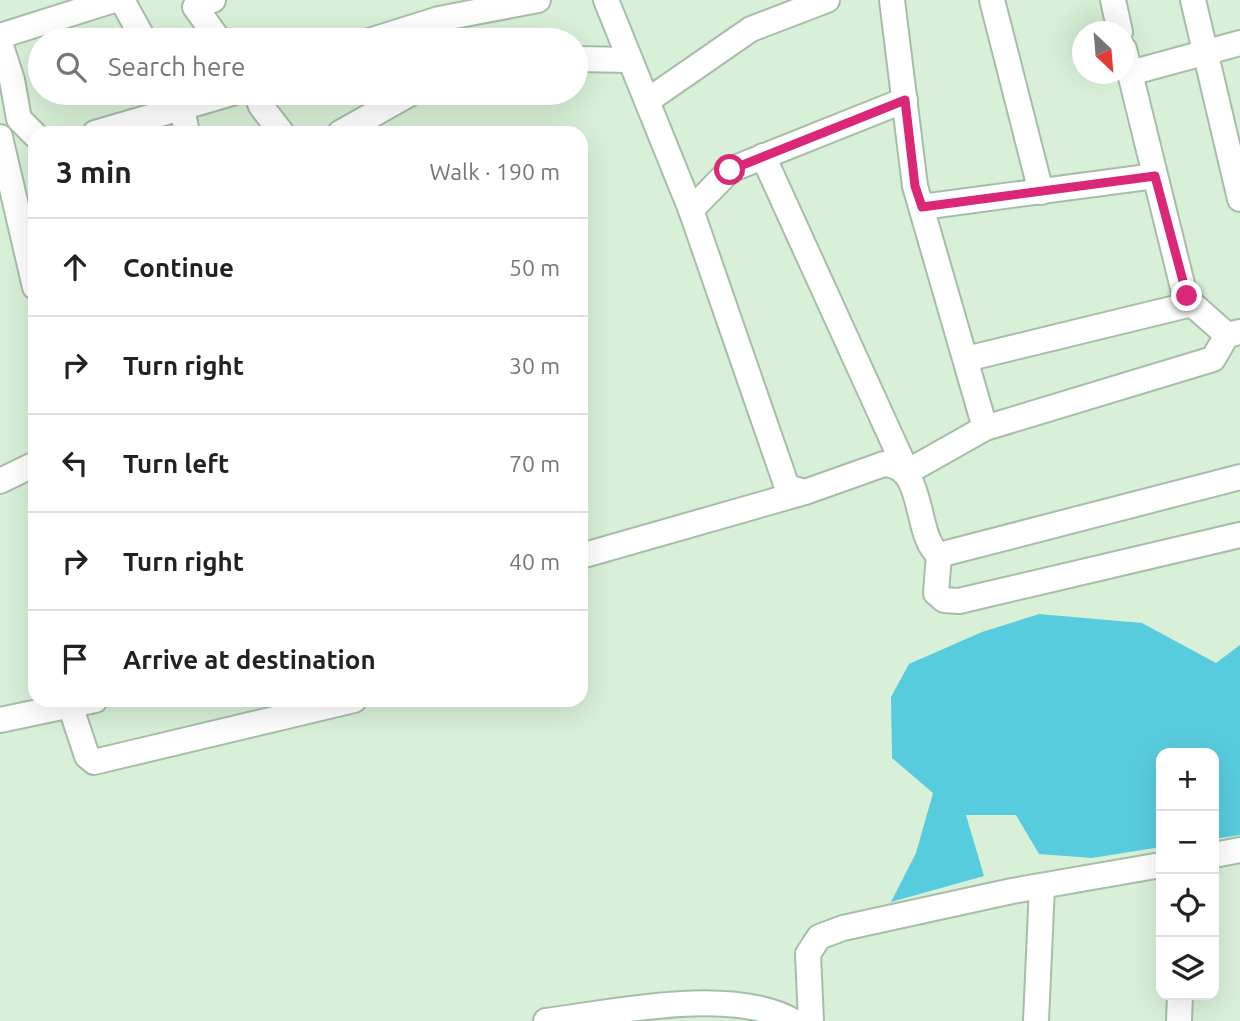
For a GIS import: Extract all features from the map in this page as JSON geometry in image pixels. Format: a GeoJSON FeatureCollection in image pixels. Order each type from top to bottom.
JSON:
{"type":"FeatureCollection","features":[{"type":"Feature","properties":{"kind":"street"},"geometry":{"type":"LineString","coordinates":[[0,36],[114,0]]}},
{"type":"Feature","properties":{"kind":"street"},"geometry":{"type":"LineString","coordinates":[[122,0],[137,28]]}},
{"type":"Feature","properties":{"kind":"street"},"geometry":{"type":"LineString","coordinates":[[410,28],[439,19],[538,0]]}},
{"type":"Feature","properties":{"kind":"street"},"geometry":{"type":"LineString","coordinates":[[606,0],[691,210],[783,481],[794,491],[805,492]]}},
{"type":"Feature","properties":{"kind":"street"},"geometry":{"type":"LineString","coordinates":[[647,101],[751,29],[827,0]]}},
{"type":"Feature","properties":{"kind":"street"},"geometry":{"type":"LineString","coordinates":[[892,0],[915,186],[985,428]]}},
{"type":"Feature","properties":{"kind":"street"},"geometry":{"type":"LineString","coordinates":[[992,0],[1041,192]]}},
{"type":"Feature","properties":{"kind":"street"},"geometry":{"type":"LineString","coordinates":[[1112,0],[1117,21]]}},
{"type":"Feature","properties":{"kind":"street"},"geometry":{"type":"LineString","coordinates":[[1193,0],[1240,199]]}},
{"type":"Feature","properties":{"kind":"street"},"geometry":{"type":"LineString","coordinates":[[200,2],[213,28]]}},
{"type":"Feature","properties":{"kind":"street"},"geometry":{"type":"LineString","coordinates":[[0,43],[12,80],[19,119],[28,128]]}},
{"type":"Feature","properties":{"kind":"street"},"geometry":{"type":"LineString","coordinates":[[1135,72],[1240,43]]}},
{"type":"Feature","properties":{"kind":"street"},"geometry":{"type":"LineString","coordinates":[[588,60],[631,60]]}},
{"type":"Feature","properties":{"kind":"street"},"geometry":{"type":"LineString","coordinates":[[907,472],[985,428],[1213,359],[1233,333],[1192,304],[1183,288],[1133,84]]}},
{"type":"Feature","properties":{"kind":"street"},"geometry":{"type":"LineString","coordinates":[[691,210],[730,170],[905,100]]}},
{"type":"Feature","properties":{"kind":"street"},"geometry":{"type":"LineString","coordinates":[[113,126],[168,105]]}},
{"type":"Feature","properties":{"kind":"street"},"geometry":{"type":"LineString","coordinates":[[179,105],[185,126]]}},
{"type":"Feature","properties":{"kind":"street"},"geometry":{"type":"LineString","coordinates":[[261,105],[277,126]]}},
{"type":"Feature","properties":{"kind":"street"},"geometry":{"type":"LineString","coordinates":[[352,126],[390,105]]}},
{"type":"Feature","properties":{"kind":"street"},"geometry":{"type":"LineString","coordinates":[[28,148],[2,149],[28,258]]}},
{"type":"Feature","properties":{"kind":"street"},"geometry":{"type":"LineString","coordinates":[[763,156],[907,472],[932,544],[939,555],[936,593],[944,600],[959,601],[1240,535]]}},
{"type":"Feature","properties":{"kind":"street"},"geometry":{"type":"LineString","coordinates":[[922,207],[1155,176]]}},
{"type":"Feature","properties":{"kind":"street"},"geometry":{"type":"LineString","coordinates":[[966,359],[1192,304]]}},
{"type":"Feature","properties":{"kind":"street"},"geometry":{"type":"LineString","coordinates":[[588,554],[805,492],[884,464],[895,464],[907,472]]}},
{"type":"Feature","properties":{"kind":"street"},"geometry":{"type":"LineString","coordinates":[[2,475],[28,466]]}},
{"type":"Feature","properties":{"kind":"street"},"geometry":{"type":"LineString","coordinates":[[939,555],[1240,477]]}},
{"type":"Feature","properties":{"kind":"street"},"geometry":{"type":"LineString","coordinates":[[0,720],[61,707]]}},
{"type":"Feature","properties":{"kind":"street"},"geometry":{"type":"LineString","coordinates":[[71,707],[88,756],[94,762],[325,707]]}},
{"type":"Feature","properties":{"kind":"street"},"geometry":{"type":"LineString","coordinates":[[1219,854],[1240,850]]}},
{"type":"Feature","properties":{"kind":"street"},"geometry":{"type":"LineString","coordinates":[[811,1021],[808,954],[819,937],[843,928],[1042,886],[1156,866]]}},
{"type":"Feature","properties":{"kind":"street"},"geometry":{"type":"LineString","coordinates":[[1036,1021],[1042,886]]}},
{"type":"Feature","properties":{"kind":"street"},"geometry":{"type":"LineString","coordinates":[[1179,1021],[1180,1000]]}},
{"type":"Feature","properties":{"kind":"street"},"geometry":{"type":"LineString","coordinates":[[546,1021],[691,1003],[754,1008],[793,1021]]}},
{"type":"Feature","properties":{"kind":"water"},"geometry":{"type":"Polygon","coordinates":[[[1039,614],[1142,623],[1216,663],[1240,645],[1240,835],[1219,838],[1219,748],[1156,748],[1156,848],[1092,858],[1039,854],[1016,815],[966,815],[984,876],[891,902],[916,853],[933,793],[892,758],[891,697],[909,664],[982,632],[1039,614]]]}},
{"type":"Feature","properties":{"kind":"route"},"geometry":{"type":"LineString","coordinates":[[730,170],[905,100],[915,186],[922,207],[1155,176],[1187,296]]}}]}
